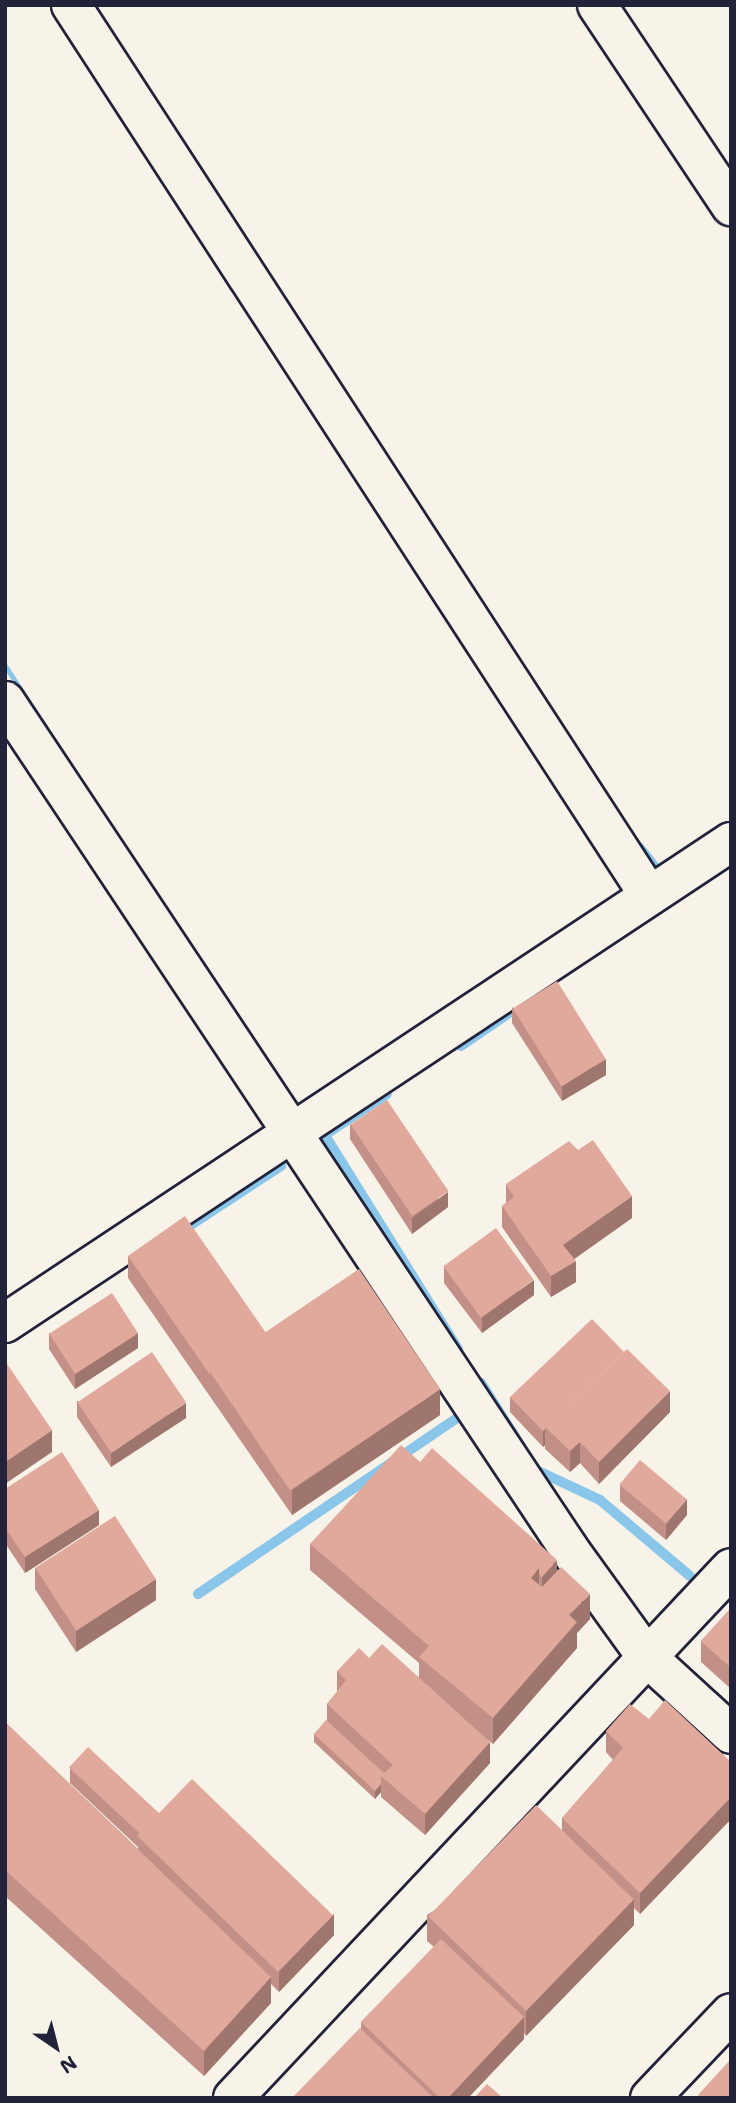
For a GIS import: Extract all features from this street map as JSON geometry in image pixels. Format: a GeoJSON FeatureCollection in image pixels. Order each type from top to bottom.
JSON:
{"type":"FeatureCollection","features":[{"type":"Feature","properties":{"kind":"street"},"geometry":{"type":"LineString","coordinates":[[71,5],[649,895]]}},
{"type":"Feature","properties":{"kind":"street"},"geometry":{"type":"LineString","coordinates":[[597,5],[731,206]]}},
{"type":"Feature","properties":{"kind":"street"},"geometry":{"type":"LineString","coordinates":[[5,701],[288,1134],[647,1657],[731,1734]]}},
{"type":"Feature","properties":{"kind":"street"},"geometry":{"type":"LineString","coordinates":[[5,1323],[731,842]]}},
{"type":"Feature","properties":{"kind":"street"},"geometry":{"type":"LineString","coordinates":[[233,2098],[731,1568]]}},
{"type":"Feature","properties":{"kind":"street"},"geometry":{"type":"LineString","coordinates":[[650,2098],[731,2013]]}},
{"type":"Feature","properties":{"kind":"water"},"geometry":{"type":"Polygon","coordinates":[[[5,661],[299,1109],[5,670],[5,661]]]}},
{"type":"Feature","properties":{"kind":"building"},"geometry":{"type":"Polygon","coordinates":[[[557,981],[606,1059],[562,1087],[513,1009],[557,981]]]}},
{"type":"Feature","properties":{"kind":"building"},"geometry":{"type":"Polygon","coordinates":[[[387,1100],[449,1191],[412,1216],[351,1125],[387,1100]]]}},
{"type":"Feature","properties":{"kind":"building"},"geometry":{"type":"Polygon","coordinates":[[[593,1140],[632,1196],[563,1245],[576,1261],[551,1276],[502,1206],[514,1197],[506,1184],[569,1141],[578,1150],[593,1140]]]}},
{"type":"Feature","properties":{"kind":"building"},"geometry":{"type":"Polygon","coordinates":[[[185,1216],[266,1333],[210,1371],[210,1375],[128,1256],[185,1216]]]}},
{"type":"Feature","properties":{"kind":"building"},"geometry":{"type":"Polygon","coordinates":[[[496,1228],[534,1280],[481,1318],[443,1266],[496,1228]]]}},
{"type":"Feature","properties":{"kind":"building"},"geometry":{"type":"Polygon","coordinates":[[[359,1269],[440,1389],[290,1490],[209,1370],[359,1269]]]}},
{"type":"Feature","properties":{"kind":"building"},"geometry":{"type":"Polygon","coordinates":[[[112,1293],[138,1333],[75,1374],[49,1334],[112,1293]]]}},
{"type":"Feature","properties":{"kind":"building"},"geometry":{"type":"Polygon","coordinates":[[[592,1319],[624,1352],[543,1431],[510,1397],[592,1319]]]}},
{"type":"Feature","properties":{"kind":"building"},"geometry":{"type":"Polygon","coordinates":[[[627,1349],[670,1391],[599,1462],[580,1442],[570,1451],[545,1427],[627,1349]]]}},
{"type":"Feature","properties":{"kind":"building"},"geometry":{"type":"Polygon","coordinates":[[[152,1352],[186,1403],[111,1453],[77,1402],[152,1352]]]}},
{"type":"Feature","properties":{"kind":"building"},"geometry":{"type":"Polygon","coordinates":[[[5,1361],[52,1430],[5,1462],[5,1361]]]}},
{"type":"Feature","properties":{"kind":"building"},"geometry":{"type":"Polygon","coordinates":[[[401,1445],[539,1568],[531,1578],[542,1587],[561,1567],[590,1594],[569,1615],[577,1622],[493,1718],[419,1657],[429,1646],[310,1544],[401,1445]]]}},
{"type":"Feature","properties":{"kind":"building"},"geometry":{"type":"Polygon","coordinates":[[[432,1448],[557,1560],[542,1577],[539,1568],[420,1462],[432,1448]]]}},
{"type":"Feature","properties":{"kind":"building"},"geometry":{"type":"Polygon","coordinates":[[[62,1452],[99,1510],[25,1557],[5,1528],[5,1489],[62,1452]]]}},
{"type":"Feature","properties":{"kind":"building"},"geometry":{"type":"Polygon","coordinates":[[[640,1460],[687,1499],[666,1524],[619,1485],[640,1460]]]}},
{"type":"Feature","properties":{"kind":"building"},"geometry":{"type":"Polygon","coordinates":[[[115,1516],[156,1579],[76,1631],[35,1568],[115,1516]]]}},
{"type":"Feature","properties":{"kind":"building"},"geometry":{"type":"Polygon","coordinates":[[[731,1608],[731,1668],[701,1641],[731,1608]]]}},
{"type":"Feature","properties":{"kind":"building"},"geometry":{"type":"Polygon","coordinates":[[[382,1644],[490,1742],[425,1814],[381,1776],[393,1765],[327,1704],[346,1680],[337,1671],[359,1648],[369,1658],[382,1644]]]}},
{"type":"Feature","properties":{"kind":"building"},"geometry":{"type":"Polygon","coordinates":[[[665,1700],[731,1762],[731,1797],[640,1893],[562,1818],[623,1748],[606,1731],[630,1704],[649,1719],[665,1700]]]}},
{"type":"Feature","properties":{"kind":"building"},"geometry":{"type":"Polygon","coordinates":[[[326,1720],[384,1773],[381,1776],[381,1784],[375,1791],[314,1734],[326,1720]]]}},
{"type":"Feature","properties":{"kind":"building"},"geometry":{"type":"Polygon","coordinates":[[[5,1722],[271,1977],[204,2051],[5,1870],[5,1722]]]}},
{"type":"Feature","properties":{"kind":"building"},"geometry":{"type":"Polygon","coordinates":[[[88,1747],[160,1814],[141,1834],[69,1767],[88,1747]]]}},
{"type":"Feature","properties":{"kind":"building"},"geometry":{"type":"Polygon","coordinates":[[[192,1779],[333,1915],[278,1972],[137,1836],[192,1779]]]}},
{"type":"Feature","properties":{"kind":"building"},"geometry":{"type":"Polygon","coordinates":[[[536,1805],[634,1899],[526,2011],[428,1916],[536,1805]]]}},
{"type":"Feature","properties":{"kind":"building"},"geometry":{"type":"Polygon","coordinates":[[[441,1939],[524,2017],[448,2098],[440,2098],[361,2022],[441,1939]]]}},
{"type":"Feature","properties":{"kind":"building"},"geometry":{"type":"Polygon","coordinates":[[[360,2028],[434,2098],[293,2097],[360,2028]]]}},
{"type":"Feature","properties":{"kind":"building"},"geometry":{"type":"Polygon","coordinates":[[[731,2059],[731,2098],[701,2098],[698,2095],[731,2059]]]}},
{"type":"Feature","properties":{"kind":"building"},"geometry":{"type":"Polygon","coordinates":[[[487,2084],[503,2098],[474,2098],[487,2084]]]}},
{"type":"Feature","properties":{"kind":"waterway"},"geometry":{"type":"LineString","coordinates":[[640,848],[658,871]]}},
{"type":"Feature","properties":{"kind":"waterway"},"geometry":{"type":"LineString","coordinates":[[461,1046],[522,1004]]}},
{"type":"Feature","properties":{"kind":"waterway"},"geometry":{"type":"LineString","coordinates":[[320,1138],[387,1094]]}},
{"type":"Feature","properties":{"kind":"waterway"},"geometry":{"type":"LineString","coordinates":[[326,1137],[458,1349]]}},
{"type":"Feature","properties":{"kind":"waterway"},"geometry":{"type":"LineString","coordinates":[[180,1232],[281,1166]]}},
{"type":"Feature","properties":{"kind":"waterway"},"geometry":{"type":"LineString","coordinates":[[481,1383],[536,1470],[600,1500],[690,1576]]}},
{"type":"Feature","properties":{"kind":"waterway"},"geometry":{"type":"LineString","coordinates":[[198,1594],[457,1418]]}}]}
